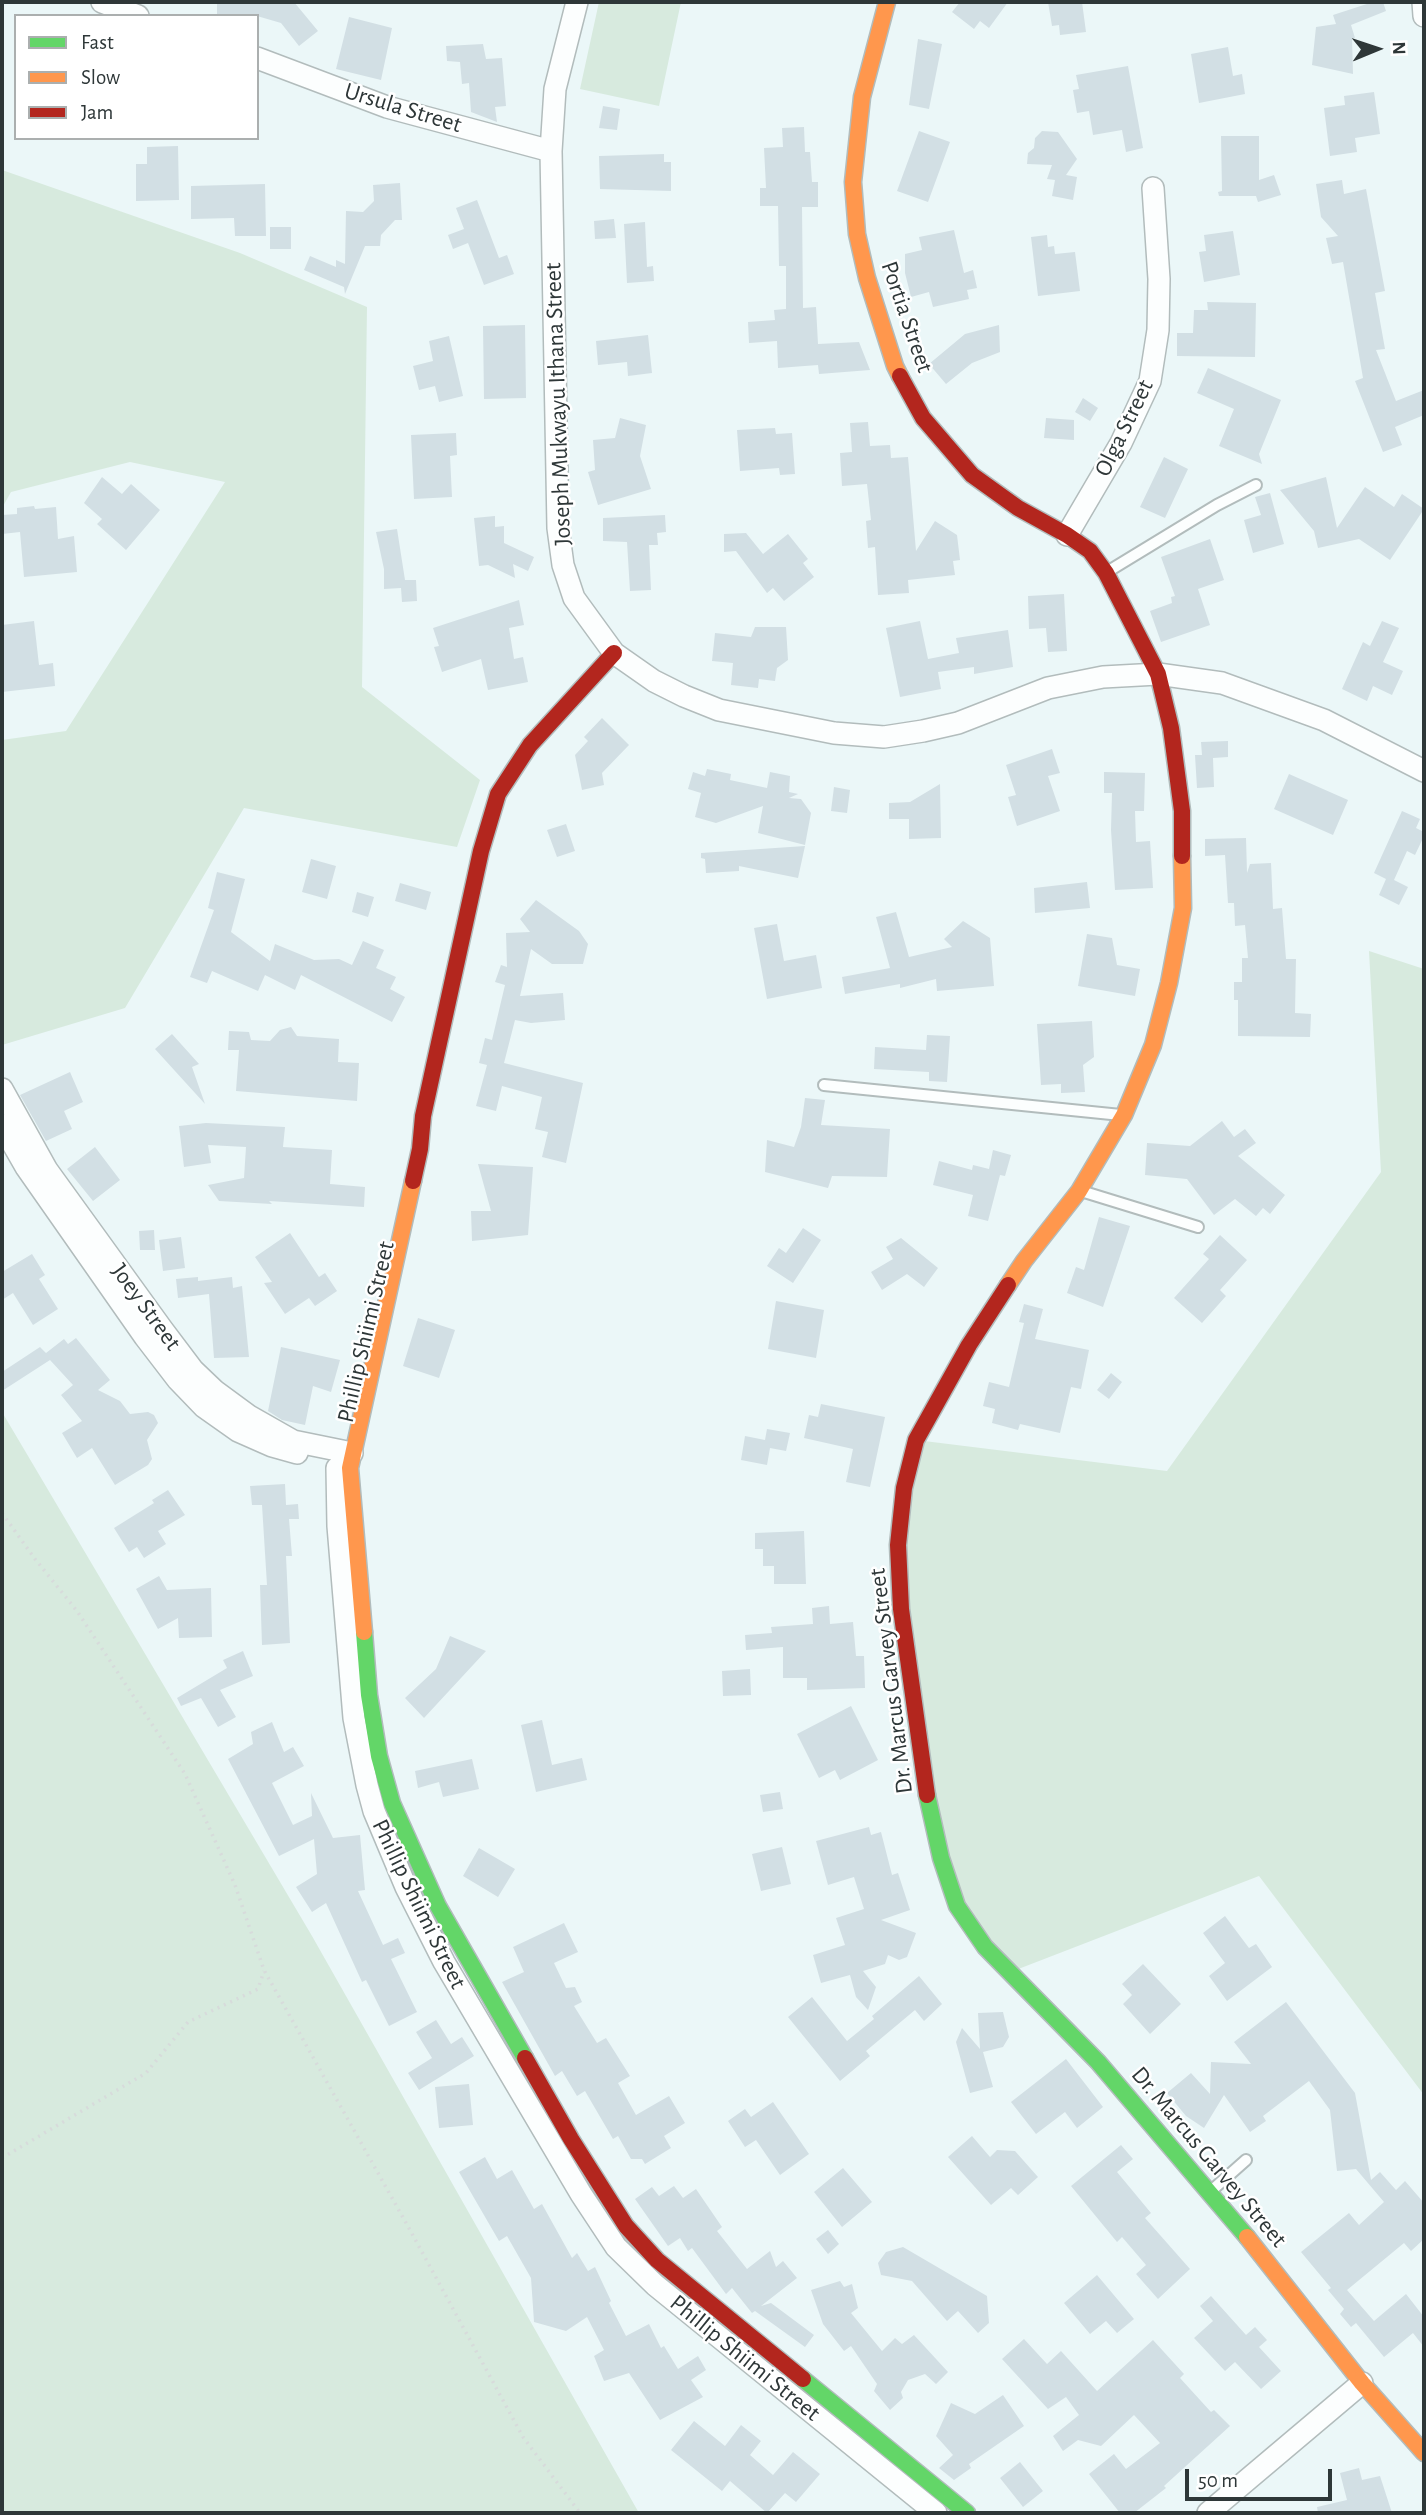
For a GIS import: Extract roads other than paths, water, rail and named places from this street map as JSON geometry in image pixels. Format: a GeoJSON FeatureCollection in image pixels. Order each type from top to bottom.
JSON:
{"type":"FeatureCollection","features":[{"type":"Feature","properties":{"kind":"street"},"geometry":{"type":"LineString","coordinates":[[102,2],[133,14]]}},
{"type":"Feature","properties":{"kind":"street","name":"Joseph Mukwayu Ithana Street"},"geometry":{"type":"LineString","coordinates":[[577,2],[555,89],[551,151],[558,528],[563,565],[574,598],[614,653],[654,681],[719,710],[834,733],[884,737],[958,723],[1048,688],[1103,677],[1158,674],[1222,683],[1324,720],[1424,771]]}},
{"type":"Feature","properties":{"kind":"street","name":"Portia Street"},"geometry":{"type":"LineString","coordinates":[[887,2],[862,97],[853,182],[857,233],[867,278],[895,366],[923,418],[972,475],[1018,508],[1090,551],[1106,573],[1158,674]]}},
{"type":"Feature","properties":{"kind":"street"},"geometry":{"type":"LineString","coordinates":[[1423,2],[1424,16]]}},
{"type":"Feature","properties":{"kind":"street","name":"Ursula Street"},"geometry":{"type":"LineString","coordinates":[[259,59],[387,107],[551,151]]}},
{"type":"Feature","properties":{"kind":"street","name":"Olga Street"},"geometry":{"type":"LineString","coordinates":[[1067,535],[1121,443],[1150,381],[1158,330],[1159,279],[1153,188]]}},
{"type":"Feature","properties":{"kind":"street","name":"Phillip Shiimi Street"},"geometry":{"type":"LineString","coordinates":[[614,653],[530,745],[498,794],[481,851],[423,1116],[408,1145],[344,1459],[338,1525],[354,1718],[374,1811],[406,1887],[444,1962],[581,2194],[616,2246],[655,2285],[936,2513]]}},
{"type":"Feature","properties":{"kind":"street","name":"Dr. Marcus Garvey Street"},"geometry":{"type":"LineString","coordinates":[[1158,674],[1171,728],[1182,811],[1183,908],[1169,983],[1153,1045],[1124,1115],[1079,1191],[1024,1261],[968,1345],[916,1440],[904,1488],[898,1545],[901,1609],[911,1695],[927,1795],[941,1858],[957,1906],[985,1947],[1098,2062],[1271,2265],[1362,2383],[1424,2453]]}},
{"type":"Feature","properties":{"kind":"street","name":"Joey Street"},"geometry":{"type":"LineString","coordinates":[[2,1089],[47,1170],[193,1370],[215,1391],[249,1416],[293,1441],[344,1459]]}},
{"type":"Feature","properties":{"kind":"street","name":"Joey Street"},"geometry":{"type":"LineString","coordinates":[[2,1125],[26,1167],[145,1337],[178,1380],[204,1407],[238,1431],[272,1446],[344,1459]]}},
{"type":"Feature","properties":{"kind":"street","name":"Phillip Shiimi Street"},"geometry":{"type":"LineString","coordinates":[[344,1459],[369,1695],[379,1756],[393,1803],[438,1906],[571,2139],[626,2225],[657,2260],[967,2513]]}},
{"type":"Feature","properties":{"kind":"street"},"geometry":{"type":"LineString","coordinates":[[1209,2513],[1362,2383]]}},
{"type":"Feature","properties":{"kind":"lane"},"geometry":{"type":"LineString","coordinates":[[1106,573],[1217,505],[1256,485]]}},
{"type":"Feature","properties":{"kind":"lane"},"geometry":{"type":"LineString","coordinates":[[824,1085],[1124,1115]]}},
{"type":"Feature","properties":{"kind":"lane"},"geometry":{"type":"LineString","coordinates":[[1079,1191],[1198,1227]]}},
{"type":"Feature","properties":{"kind":"lane"},"geometry":{"type":"LineString","coordinates":[[1208,2193],[1246,2160]]}}]}
